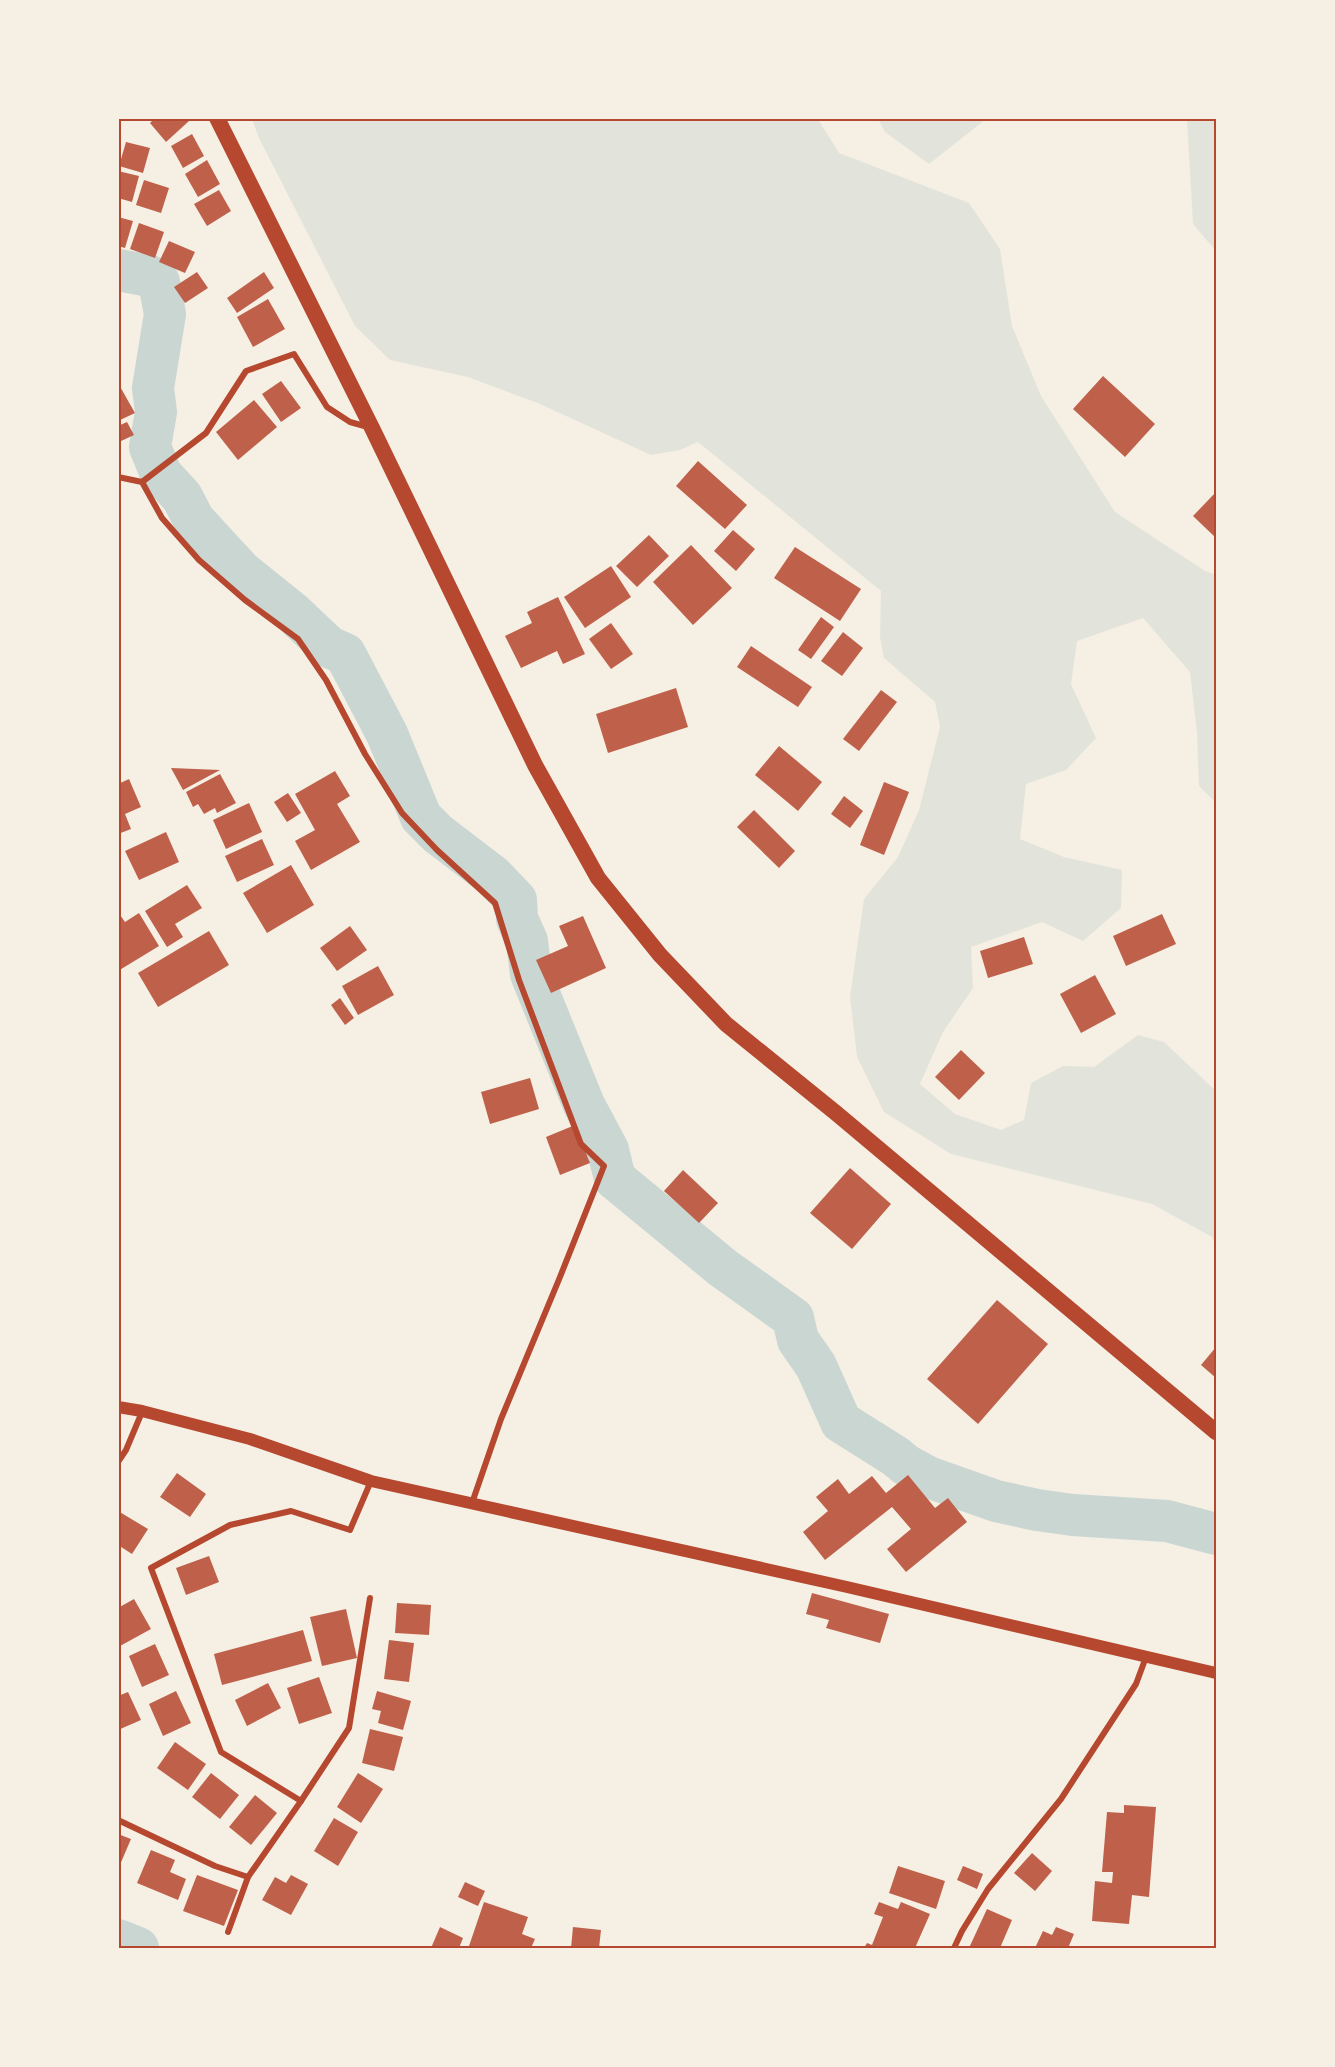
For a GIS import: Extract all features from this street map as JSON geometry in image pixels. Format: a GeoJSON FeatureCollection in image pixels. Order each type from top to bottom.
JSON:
{"type":"FeatureCollection","features":[{"type":"Feature","properties":{"kind":"highway"},"geometry":{"type":"LineString","coordinates":[[217,118],[372,428],[535,765],[598,878],[660,955],[726,1024],[836,1113],[1216,1432]]}},
{"type":"Feature","properties":{"kind":"main road"},"geometry":{"type":"LineString","coordinates":[[118,1407],[250,1439],[371,1481],[1216,1673]]}},
{"type":"Feature","properties":{"kind":"street"},"geometry":{"type":"LineString","coordinates":[[142,482],[206,433],[246,371],[294,354],[327,406],[350,422],[372,428]]}},
{"type":"Feature","properties":{"kind":"street"},"geometry":{"type":"LineString","coordinates":[[118,477],[142,482],[162,518],[199,560],[245,600],[298,639],[326,680],[365,754],[402,813],[437,850],[495,903],[519,980],[581,1144],[604,1166],[501,1419],[472,1503]]}},
{"type":"Feature","properties":{"kind":"street"},"geometry":{"type":"LineString","coordinates":[[118,1462],[126,1450],[142,1411]]}},
{"type":"Feature","properties":{"kind":"street"},"geometry":{"type":"LineString","coordinates":[[301,1801],[221,1752],[151,1569],[230,1525],[291,1511],[350,1530],[371,1481]]}},
{"type":"Feature","properties":{"kind":"street"},"geometry":{"type":"LineString","coordinates":[[228,1932],[248,1877],[349,1728],[370,1598]]}},
{"type":"Feature","properties":{"kind":"street"},"geometry":{"type":"LineString","coordinates":[[954,1948],[962,1930],[988,1889],[1074,1780],[1136,1684],[1146,1656]]}},
{"type":"Feature","properties":{"kind":"street"},"geometry":{"type":"LineString","coordinates":[[118,1820],[215,1866],[248,1877]]}},
{"type":"Feature","properties":{"kind":"shaded area"},"geometry":{"type":"Polygon","coordinates":[[[252,119],[818,119],[839,153],[969,203],[1000,249],[1012,326],[1041,396],[1115,512],[1205,571],[1216,575],[1216,803],[1199,786],[1197,733],[1190,672],[1143,618],[1077,641],[1071,684],[1096,738],[1066,770],[1026,784],[1020,839],[1064,857],[1122,870],[1121,908],[1083,941],[1042,922],[971,947],[973,988],[943,1032],[920,1084],[955,1114],[1001,1130],[1024,1120],[1031,1083],[1063,1066],[1094,1067],[1138,1035],[1164,1042],[1216,1091],[1216,1245],[1212,1237],[1152,1204],[951,1154],[884,1112],[857,1057],[850,997],[864,899],[898,857],[919,810],[940,727],[935,702],[884,658],[880,637],[881,591],[698,442],[680,450],[651,455],[540,404],[468,377],[390,360],[355,326],[259,138],[252,119]]]}},
{"type":"Feature","properties":{"kind":"shaded area"},"geometry":{"type":"Polygon","coordinates":[[[878,119],[986,119],[929,164],[885,132],[878,119]]]}},
{"type":"Feature","properties":{"kind":"shaded area"},"geometry":{"type":"Polygon","coordinates":[[[1187,119],[1216,119],[1216,251],[1193,224],[1187,119]]]}},
{"type":"Feature","properties":{"kind":"building"},"geometry":{"type":"Polygon","coordinates":[[[155,118],[186,118],[189,121],[166,142],[150,123],[155,118]]]}},
{"type":"Feature","properties":{"kind":"building"},"geometry":{"type":"Polygon","coordinates":[[[192,134],[204,156],[183,168],[171,146],[192,134]]]}},
{"type":"Feature","properties":{"kind":"building"},"geometry":{"type":"Polygon","coordinates":[[[126,142],[150,148],[143,173],[119,166],[126,142]]]}},
{"type":"Feature","properties":{"kind":"building"},"geometry":{"type":"Polygon","coordinates":[[[207,160],[220,184],[198,197],[185,174],[207,160]]]}},
{"type":"Feature","properties":{"kind":"building"},"geometry":{"type":"Polygon","coordinates":[[[118,171],[139,176],[132,202],[118,198],[118,171]]]}},
{"type":"Feature","properties":{"kind":"building"},"geometry":{"type":"Polygon","coordinates":[[[144,180],[169,188],[161,213],[136,205],[144,180]]]}},
{"type":"Feature","properties":{"kind":"building"},"geometry":{"type":"Polygon","coordinates":[[[219,190],[231,211],[207,226],[194,204],[219,190]]]}},
{"type":"Feature","properties":{"kind":"building"},"geometry":{"type":"Polygon","coordinates":[[[118,217],[133,221],[125,248],[118,246],[118,217]]]}},
{"type":"Feature","properties":{"kind":"building"},"geometry":{"type":"Polygon","coordinates":[[[139,223],[164,232],[155,258],[130,249],[139,223]]]}},
{"type":"Feature","properties":{"kind":"building"},"geometry":{"type":"Polygon","coordinates":[[[169,241],[195,252],[185,273],[159,262],[169,241]]]}},
{"type":"Feature","properties":{"kind":"building"},"geometry":{"type":"Polygon","coordinates":[[[197,272],[208,288],[185,303],[174,287],[197,272]]]}},
{"type":"Feature","properties":{"kind":"building"},"geometry":{"type":"Polygon","coordinates":[[[264,272],[274,288],[237,313],[227,298],[264,272]]]}},
{"type":"Feature","properties":{"kind":"building"},"geometry":{"type":"Polygon","coordinates":[[[268,299],[285,329],[253,347],[237,317],[268,299]]]}},
{"type":"Feature","properties":{"kind":"building"},"geometry":{"type":"Polygon","coordinates":[[[1103,376],[1155,424],[1125,457],[1073,409],[1103,376]]]}},
{"type":"Feature","properties":{"kind":"building"},"geometry":{"type":"Polygon","coordinates":[[[281,381],[301,408],[281,422],[262,394],[281,381]]]}},
{"type":"Feature","properties":{"kind":"building"},"geometry":{"type":"Polygon","coordinates":[[[118,383],[135,413],[118,421],[118,383]]]}},
{"type":"Feature","properties":{"kind":"building"},"geometry":{"type":"Polygon","coordinates":[[[254,400],[277,427],[238,460],[216,432],[254,400]]]}},
{"type":"Feature","properties":{"kind":"building"},"geometry":{"type":"Polygon","coordinates":[[[127,422],[134,435],[119,442],[118,426],[127,422]]]}},
{"type":"Feature","properties":{"kind":"building"},"geometry":{"type":"Polygon","coordinates":[[[698,461],[747,505],[725,529],[676,486],[698,461]]]}},
{"type":"Feature","properties":{"kind":"building"},"geometry":{"type":"Polygon","coordinates":[[[1216,492],[1216,538],[1193,516],[1216,492]]]}},
{"type":"Feature","properties":{"kind":"building"},"geometry":{"type":"Polygon","coordinates":[[[733,530],[755,549],[736,571],[714,551],[733,530]]]}},
{"type":"Feature","properties":{"kind":"building"},"geometry":{"type":"Polygon","coordinates":[[[649,535],[669,556],[637,587],[616,566],[649,535]]]}},
{"type":"Feature","properties":{"kind":"building"},"geometry":{"type":"Polygon","coordinates":[[[691,545],[732,588],[693,625],[653,582],[691,545]]]}},
{"type":"Feature","properties":{"kind":"building"},"geometry":{"type":"Polygon","coordinates":[[[795,547],[861,589],[840,621],[774,578],[795,547]]]}},
{"type":"Feature","properties":{"kind":"building"},"geometry":{"type":"Polygon","coordinates":[[[611,566],[631,597],[585,628],[564,597],[611,566]]]}},
{"type":"Feature","properties":{"kind":"building"},"geometry":{"type":"Polygon","coordinates":[[[558,597],[585,654],[563,664],[557,651],[521,668],[505,636],[532,623],[527,612],[558,597]]]}},
{"type":"Feature","properties":{"kind":"building"},"geometry":{"type":"Polygon","coordinates":[[[821,617],[834,627],[811,659],[798,650],[821,617]]]}},
{"type":"Feature","properties":{"kind":"building"},"geometry":{"type":"Polygon","coordinates":[[[611,623],[633,654],[611,669],[589,639],[611,623]]]}},
{"type":"Feature","properties":{"kind":"building"},"geometry":{"type":"Polygon","coordinates":[[[843,632],[863,648],[842,676],[821,661],[843,632]]]}},
{"type":"Feature","properties":{"kind":"building"},"geometry":{"type":"Polygon","coordinates":[[[751,646],[812,687],[798,707],[737,667],[751,646]]]}},
{"type":"Feature","properties":{"kind":"building"},"geometry":{"type":"Polygon","coordinates":[[[676,688],[688,727],[608,753],[596,714],[676,688]]]}},
{"type":"Feature","properties":{"kind":"building"},"geometry":{"type":"Polygon","coordinates":[[[881,690],[897,702],[859,751],[843,739],[881,690]]]}},
{"type":"Feature","properties":{"kind":"building"},"geometry":{"type":"Polygon","coordinates":[[[779,746],[822,782],[798,811],[755,775],[779,746]]]}},
{"type":"Feature","properties":{"kind":"building"},"geometry":{"type":"Polygon","coordinates":[[[171,768],[220,770],[183,790],[171,768]]]}},
{"type":"Feature","properties":{"kind":"building"},"geometry":{"type":"Polygon","coordinates":[[[335,771],[350,796],[337,804],[360,842],[311,870],[295,841],[315,830],[295,794],[335,771]]]}},
{"type":"Feature","properties":{"kind":"building"},"geometry":{"type":"Polygon","coordinates":[[[220,774],[236,803],[217,813],[215,808],[204,814],[198,804],[193,807],[186,792],[220,774]]]}},
{"type":"Feature","properties":{"kind":"building"},"geometry":{"type":"Polygon","coordinates":[[[129,779],[141,807],[125,814],[131,829],[118,834],[118,784],[129,779]]]}},
{"type":"Feature","properties":{"kind":"building"},"geometry":{"type":"Polygon","coordinates":[[[884,782],[909,792],[884,855],[860,845],[884,782]]]}},
{"type":"Feature","properties":{"kind":"building"},"geometry":{"type":"Polygon","coordinates":[[[288,793],[301,813],[287,822],[274,802],[288,793]]]}},
{"type":"Feature","properties":{"kind":"building"},"geometry":{"type":"Polygon","coordinates":[[[844,796],[863,811],[850,828],[831,814],[844,796]]]}},
{"type":"Feature","properties":{"kind":"building"},"geometry":{"type":"Polygon","coordinates":[[[249,803],[262,832],[226,849],[213,820],[249,803]]]}},
{"type":"Feature","properties":{"kind":"building"},"geometry":{"type":"Polygon","coordinates":[[[754,810],[795,851],[779,868],[737,827],[754,810]]]}},
{"type":"Feature","properties":{"kind":"building"},"geometry":{"type":"Polygon","coordinates":[[[166,832],[179,862],[139,880],[125,851],[166,832]]]}},
{"type":"Feature","properties":{"kind":"building"},"geometry":{"type":"Polygon","coordinates":[[[262,839],[274,865],[237,882],[225,856],[262,839]]]}},
{"type":"Feature","properties":{"kind":"building"},"geometry":{"type":"Polygon","coordinates":[[[291,865],[314,905],[267,933],[243,893],[291,865]]]}},
{"type":"Feature","properties":{"kind":"building"},"geometry":{"type":"Polygon","coordinates":[[[187,885],[202,908],[175,924],[183,937],[167,947],[145,911],[187,885]]]}},
{"type":"Feature","properties":{"kind":"building"},"geometry":{"type":"Polygon","coordinates":[[[118,912],[125,922],[139,913],[159,946],[118,971],[118,912]]]}},
{"type":"Feature","properties":{"kind":"building"},"geometry":{"type":"Polygon","coordinates":[[[1162,914],[1176,944],[1126,966],[1113,936],[1162,914]]]}},
{"type":"Feature","properties":{"kind":"building"},"geometry":{"type":"Polygon","coordinates":[[[583,916],[606,968],[551,993],[536,960],[568,946],[559,926],[583,916]]]}},
{"type":"Feature","properties":{"kind":"building"},"geometry":{"type":"Polygon","coordinates":[[[350,926],[367,950],[337,971],[320,948],[350,926]]]}},
{"type":"Feature","properties":{"kind":"building"},"geometry":{"type":"Polygon","coordinates":[[[209,931],[229,965],[158,1007],[138,973],[209,931]]]}},
{"type":"Feature","properties":{"kind":"building"},"geometry":{"type":"Polygon","coordinates":[[[1024,937],[1033,964],[988,978],[980,951],[1024,937]]]}},
{"type":"Feature","properties":{"kind":"building"},"geometry":{"type":"Polygon","coordinates":[[[378,966],[394,995],[358,1015],[342,986],[378,966]]]}},
{"type":"Feature","properties":{"kind":"building"},"geometry":{"type":"Polygon","coordinates":[[[1095,975],[1116,1014],[1081,1033],[1060,994],[1095,975]]]}},
{"type":"Feature","properties":{"kind":"building"},"geometry":{"type":"Polygon","coordinates":[[[340,998],[354,1018],[345,1025],[331,1005],[340,998]]]}},
{"type":"Feature","properties":{"kind":"building"},"geometry":{"type":"Polygon","coordinates":[[[961,1050],[985,1073],[959,1100],[935,1077],[961,1050]]]}},
{"type":"Feature","properties":{"kind":"building"},"geometry":{"type":"Polygon","coordinates":[[[530,1078],[539,1109],[490,1124],[481,1092],[530,1078]]]}},
{"type":"Feature","properties":{"kind":"building"},"geometry":{"type":"Polygon","coordinates":[[[575,1125],[590,1163],[560,1175],[546,1137],[575,1125]]]}},
{"type":"Feature","properties":{"kind":"building"},"geometry":{"type":"Polygon","coordinates":[[[850,1168],[891,1204],[852,1249],[810,1213],[850,1168]]]}},
{"type":"Feature","properties":{"kind":"building"},"geometry":{"type":"Polygon","coordinates":[[[683,1170],[718,1203],[699,1223],[664,1191],[683,1170]]]}},
{"type":"Feature","properties":{"kind":"building"},"geometry":{"type":"Polygon","coordinates":[[[997,1300],[1048,1344],[978,1424],[927,1379],[997,1300]]]}},
{"type":"Feature","properties":{"kind":"building"},"geometry":{"type":"Polygon","coordinates":[[[1216,1347],[1216,1378],[1201,1365],[1216,1347]]]}},
{"type":"Feature","properties":{"kind":"building"},"geometry":{"type":"Polygon","coordinates":[[[177,1473],[206,1494],[190,1517],[160,1497],[177,1473]]]}},
{"type":"Feature","properties":{"kind":"building"},"geometry":{"type":"Polygon","coordinates":[[[908,1475],[935,1508],[948,1498],[967,1522],[906,1572],[887,1549],[911,1529],[892,1507],[825,1560],[803,1532],[828,1511],[816,1497],[838,1479],[849,1494],[872,1476],[886,1493],[908,1475]]]}},
{"type":"Feature","properties":{"kind":"building"},"geometry":{"type":"Polygon","coordinates":[[[118,1511],[148,1529],[132,1554],[118,1545],[118,1511]]]}},
{"type":"Feature","properties":{"kind":"building"},"geometry":{"type":"Polygon","coordinates":[[[209,1556],[219,1582],[186,1595],[176,1568],[209,1556]]]}},
{"type":"Feature","properties":{"kind":"building"},"geometry":{"type":"Polygon","coordinates":[[[812,1593],[889,1614],[880,1643],[826,1628],[829,1620],[806,1614],[812,1593]]]}},
{"type":"Feature","properties":{"kind":"building"},"geometry":{"type":"Polygon","coordinates":[[[134,1599],[151,1629],[120,1646],[118,1643],[118,1608],[134,1599]]]}},
{"type":"Feature","properties":{"kind":"building"},"geometry":{"type":"Polygon","coordinates":[[[397,1603],[431,1605],[429,1635],[395,1633],[397,1603]]]}},
{"type":"Feature","properties":{"kind":"building"},"geometry":{"type":"Polygon","coordinates":[[[346,1609],[357,1658],[322,1666],[310,1617],[346,1609]]]}},
{"type":"Feature","properties":{"kind":"building"},"geometry":{"type":"Polygon","coordinates":[[[303,1630],[312,1661],[222,1685],[214,1654],[303,1630]]]}},
{"type":"Feature","properties":{"kind":"building"},"geometry":{"type":"Polygon","coordinates":[[[389,1640],[414,1643],[409,1682],[384,1679],[389,1640]]]}},
{"type":"Feature","properties":{"kind":"building"},"geometry":{"type":"Polygon","coordinates":[[[155,1644],[169,1675],[142,1687],[129,1656],[155,1644]]]}},
{"type":"Feature","properties":{"kind":"building"},"geometry":{"type":"Polygon","coordinates":[[[319,1677],[332,1713],[299,1724],[287,1688],[319,1677]]]}},
{"type":"Feature","properties":{"kind":"building"},"geometry":{"type":"Polygon","coordinates":[[[268,1683],[281,1708],[247,1726],[235,1700],[268,1683]]]}},
{"type":"Feature","properties":{"kind":"building"},"geometry":{"type":"Polygon","coordinates":[[[176,1691],[191,1723],[163,1736],[149,1704],[176,1691]]]}},
{"type":"Feature","properties":{"kind":"building"},"geometry":{"type":"Polygon","coordinates":[[[377,1691],[411,1701],[403,1730],[378,1723],[381,1711],[372,1709],[377,1691]]]}},
{"type":"Feature","properties":{"kind":"building"},"geometry":{"type":"Polygon","coordinates":[[[128,1692],[141,1720],[118,1730],[118,1696],[128,1692]]]}},
{"type":"Feature","properties":{"kind":"building"},"geometry":{"type":"Polygon","coordinates":[[[370,1729],[403,1737],[394,1771],[362,1763],[370,1729]]]}},
{"type":"Feature","properties":{"kind":"building"},"geometry":{"type":"Polygon","coordinates":[[[175,1742],[206,1764],[188,1790],[157,1768],[175,1742]]]}},
{"type":"Feature","properties":{"kind":"building"},"geometry":{"type":"Polygon","coordinates":[[[211,1773],[239,1795],[220,1819],[192,1797],[211,1773]]]}},
{"type":"Feature","properties":{"kind":"building"},"geometry":{"type":"Polygon","coordinates":[[[358,1773],[383,1789],[361,1823],[337,1807],[358,1773]]]}},
{"type":"Feature","properties":{"kind":"building"},"geometry":{"type":"Polygon","coordinates":[[[255,1795],[277,1813],[251,1845],[229,1827],[255,1795]]]}},
{"type":"Feature","properties":{"kind":"building"},"geometry":{"type":"Polygon","coordinates":[[[1124,1805],[1156,1807],[1149,1897],[1132,1895],[1129,1924],[1092,1921],[1095,1881],[1112,1883],[1113,1872],[1102,1872],[1107,1812],[1124,1813],[1124,1805]]]}},
{"type":"Feature","properties":{"kind":"building"},"geometry":{"type":"Polygon","coordinates":[[[334,1818],[358,1832],[338,1866],[314,1851],[334,1818]]]}},
{"type":"Feature","properties":{"kind":"building"},"geometry":{"type":"Polygon","coordinates":[[[118,1834],[131,1839],[119,1867],[118,1867],[118,1834]]]}},
{"type":"Feature","properties":{"kind":"building"},"geometry":{"type":"Polygon","coordinates":[[[151,1850],[175,1860],[170,1872],[186,1879],[178,1900],[137,1883],[151,1850]]]}},
{"type":"Feature","properties":{"kind":"building"},"geometry":{"type":"Polygon","coordinates":[[[1032,1853],[1052,1871],[1035,1891],[1014,1873],[1032,1853]]]}},
{"type":"Feature","properties":{"kind":"building"},"geometry":{"type":"Polygon","coordinates":[[[898,1866],[945,1881],[936,1909],[889,1893],[898,1866]]]}},
{"type":"Feature","properties":{"kind":"building"},"geometry":{"type":"Polygon","coordinates":[[[963,1866],[983,1874],[977,1889],[957,1880],[963,1866]]]}},
{"type":"Feature","properties":{"kind":"building"},"geometry":{"type":"Polygon","coordinates":[[[197,1875],[238,1890],[224,1926],[183,1911],[197,1875]]]}},
{"type":"Feature","properties":{"kind":"building"},"geometry":{"type":"Polygon","coordinates":[[[291,1875],[308,1884],[291,1915],[262,1900],[275,1877],[286,1883],[291,1875]]]}},
{"type":"Feature","properties":{"kind":"building"},"geometry":{"type":"Polygon","coordinates":[[[465,1882],[485,1891],[478,1906],[458,1897],[465,1882]]]}},
{"type":"Feature","properties":{"kind":"building"},"geometry":{"type":"Polygon","coordinates":[[[484,1902],[528,1917],[522,1934],[535,1939],[531,1948],[469,1946],[484,1902]]]}},
{"type":"Feature","properties":{"kind":"building"},"geometry":{"type":"Polygon","coordinates":[[[879,1902],[898,1909],[901,1902],[930,1914],[915,1948],[864,1948],[867,1943],[872,1945],[883,1917],[874,1914],[879,1902]]]}},
{"type":"Feature","properties":{"kind":"building"},"geometry":{"type":"Polygon","coordinates":[[[987,1909],[1012,1920],[1000,1948],[969,1948],[987,1909]]]}},
{"type":"Feature","properties":{"kind":"building"},"geometry":{"type":"Polygon","coordinates":[[[440,1927],[463,1938],[459,1948],[431,1948],[440,1927]]]}},
{"type":"Feature","properties":{"kind":"building"},"geometry":{"type":"Polygon","coordinates":[[[573,1927],[601,1930],[599,1948],[571,1948],[573,1927]]]}},
{"type":"Feature","properties":{"kind":"building"},"geometry":{"type":"Polygon","coordinates":[[[1056,1927],[1074,1934],[1068,1948],[1035,1948],[1043,1931],[1052,1935],[1056,1927]]]}},
{"type":"Feature","properties":{"kind":"waterway"},"geometry":{"type":"LineString","coordinates":[[118,270],[150,276],[159,282],[165,314],[153,388],[156,412],[150,447],[161,474],[182,497],[194,520],[241,571],[292,612],[329,647],[345,654],[387,734],[421,817],[438,834],[493,876],[516,900],[517,919],[527,941],[531,974],[584,1105],[608,1150],[615,1179],[723,1268],[793,1318],[798,1340],[816,1366],[841,1422],[906,1465],[928,1477],[996,1501],[1073,1515],[1167,1521],[1216,1534]]}},
{"type":"Feature","properties":{"kind":"waterway"},"geometry":{"type":"LineString","coordinates":[[118,1940],[138,1948]]}}]}
